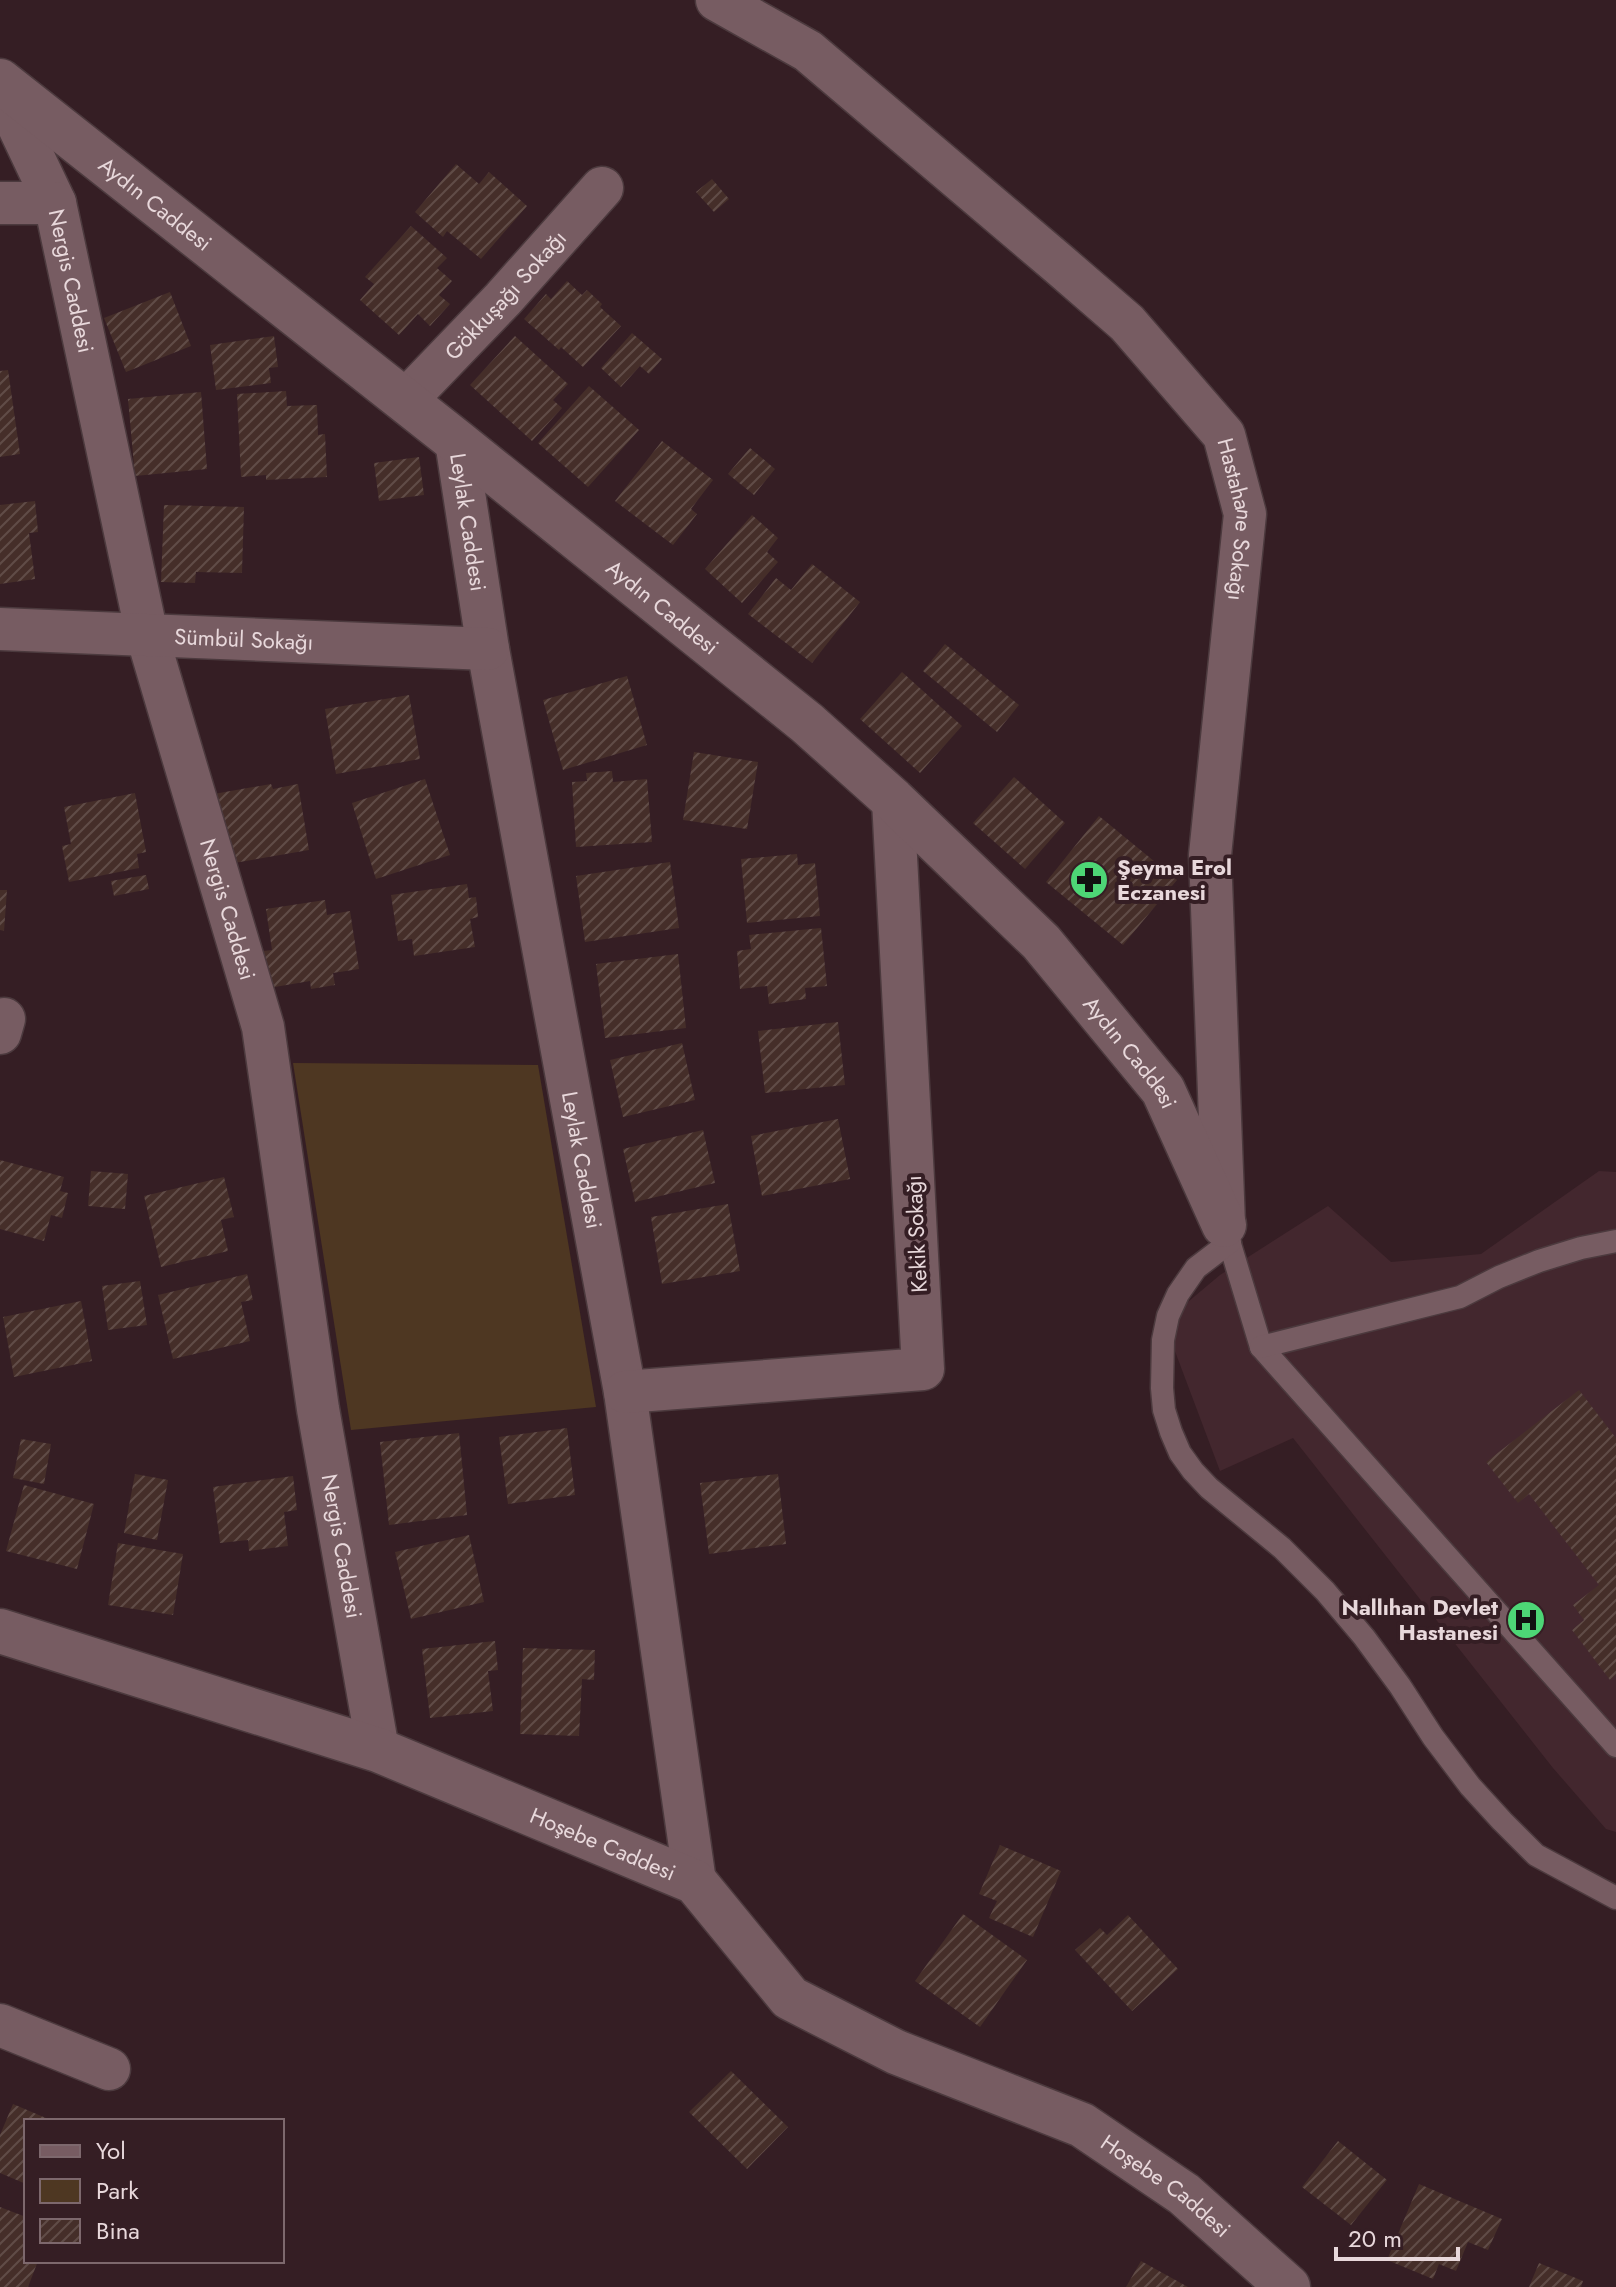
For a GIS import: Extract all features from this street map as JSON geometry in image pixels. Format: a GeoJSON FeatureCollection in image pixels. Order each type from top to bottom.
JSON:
{"type":"FeatureCollection","features":[{"type":"Feature","properties":{"kind":"street","name":"Hastahane Sokağı"},"geometry":{"type":"LineString","coordinates":[[717,0],[808,51],[1127,323],[1224,435],[1245,514],[1210,855],[1227,1234]]}},
{"type":"Feature","properties":{"kind":"street","name":"Aydın Caddesi"},"geometry":{"type":"LineString","coordinates":[[0,84],[456,441],[807,723],[893,800],[1041,942],[1163,1090],[1227,1234]]}},
{"type":"Feature","properties":{"kind":"street","name":"Nergis Caddesi"},"geometry":{"type":"LineString","coordinates":[[0,84],[55,203],[147,635],[263,1027],[318,1409],[378,1750]]}},
{"type":"Feature","properties":{"kind":"street","name":"Gökkuşağı Sokağı"},"geometry":{"type":"LineString","coordinates":[[405,401],[503,299],[602,188]]}},
{"type":"Feature","properties":{"kind":"street"},"geometry":{"type":"LineString","coordinates":[[0,203],[55,203]]}},
{"type":"Feature","properties":{"kind":"street","name":"Leylak Caddesi"},"geometry":{"type":"LineString","coordinates":[[456,441],[488,649],[625,1392],[695,1882]]}},
{"type":"Feature","properties":{"kind":"street","name":"Sümbül Sokağı"},"geometry":{"type":"LineString","coordinates":[[0,629],[488,649]]}},
{"type":"Feature","properties":{"kind":"street","name":"Kekik Sokağı"},"geometry":{"type":"LineString","coordinates":[[625,1392],[923,1369],[893,800]]}},
{"type":"Feature","properties":{"kind":"street","name":"Hoşebe Caddesi"},"geometry":{"type":"LineString","coordinates":[[0,1631],[378,1750],[695,1882],[790,1998],[896,2052],[1082,2125],[1184,2194],[1288,2287]]}},
{"type":"Feature","properties":{"kind":"street"},"geometry":{"type":"LineString","coordinates":[[0,2025],[109,2069]]}},
{"type":"Feature","properties":{"kind":"lane"},"geometry":{"type":"LineString","coordinates":[[1227,1234],[1261,1347],[1616,1746]]}},
{"type":"Feature","properties":{"kind":"lane"},"geometry":{"type":"LineString","coordinates":[[1227,1234],[1196,1268],[1178,1294],[1168,1316],[1163,1340],[1162,1388],[1164,1410],[1180,1453],[1209,1488],[1282,1548],[1325,1591],[1364,1637],[1461,1774],[1502,1821],[1536,1855],[1616,1898]]}},
{"type":"Feature","properties":{"kind":"lane"},"geometry":{"type":"LineString","coordinates":[[1261,1347],[1460,1297],[1539,1261],[1616,1241]]}},
{"type":"Feature","properties":{"kind":"shaded area","name":"Nallıhan Devlet Hastanesi"},"geometry":{"type":"Polygon","coordinates":[[[1599,1171],[1616,1172],[1616,1832],[1606,1829],[1553,1768],[1293,1438],[1220,1471],[1164,1322],[1220,1275],[1328,1206],[1391,1262],[1481,1254],[1599,1171]]]}},
{"type":"Feature","properties":{"kind":"green space"},"geometry":{"type":"Polygon","coordinates":[[[293,1063],[538,1065],[596,1407],[351,1430],[293,1063]]]}},
{"type":"Feature","properties":{"kind":"building"},"geometry":{"type":"Polygon","coordinates":[[[456,164],[479,184],[489,172],[527,206],[481,259],[447,231],[443,237],[415,212],[456,164]]]}},
{"type":"Feature","properties":{"kind":"building"},"geometry":{"type":"Polygon","coordinates":[[[712,179],[729,199],[714,212],[696,192],[712,179]]]}},
{"type":"Feature","properties":{"kind":"building"},"geometry":{"type":"Polygon","coordinates":[[[411,226],[447,258],[437,268],[452,281],[439,295],[450,304],[430,326],[418,314],[399,335],[360,300],[374,284],[365,277],[411,226]]]}},
{"type":"Feature","properties":{"kind":"building"},"geometry":{"type":"Polygon","coordinates":[[[567,281],[582,295],[587,290],[621,326],[583,367],[524,319],[546,294],[551,299],[567,281]]]}},
{"type":"Feature","properties":{"kind":"building"},"geometry":{"type":"Polygon","coordinates":[[[170,292],[191,346],[126,372],[104,318],[170,292]]]}},
{"type":"Feature","properties":{"kind":"building"},"geometry":{"type":"Polygon","coordinates":[[[632,333],[662,359],[649,374],[640,366],[621,387],[601,368],[632,333]]]}},
{"type":"Feature","properties":{"kind":"building"},"geometry":{"type":"Polygon","coordinates":[[[274,336],[278,367],[269,368],[271,383],[216,390],[210,345],[274,336]]]}},
{"type":"Feature","properties":{"kind":"building"},"geometry":{"type":"Polygon","coordinates":[[[515,336],[568,384],[553,400],[562,408],[532,441],[470,385],[515,336]]]}},
{"type":"Feature","properties":{"kind":"building"},"geometry":{"type":"Polygon","coordinates":[[[8,370],[20,454],[0,457],[0,371],[8,370]]]}},
{"type":"Feature","properties":{"kind":"building"},"geometry":{"type":"Polygon","coordinates":[[[589,386],[639,430],[588,487],[538,443],[589,386]]]}},
{"type":"Feature","properties":{"kind":"building"},"geometry":{"type":"Polygon","coordinates":[[[286,391],[287,406],[317,405],[318,435],[325,434],[327,477],[266,480],[266,475],[241,477],[237,394],[286,391]]]}},
{"type":"Feature","properties":{"kind":"building"},"geometry":{"type":"Polygon","coordinates":[[[201,392],[207,469],[135,476],[128,399],[201,392]]]}},
{"type":"Feature","properties":{"kind":"building"},"geometry":{"type":"Polygon","coordinates":[[[662,441],[713,480],[691,509],[697,514],[673,545],[615,501],[662,441]]]}},
{"type":"Feature","properties":{"kind":"building"},"geometry":{"type":"Polygon","coordinates":[[[750,448],[775,469],[754,495],[728,474],[750,448]]]}},
{"type":"Feature","properties":{"kind":"building"},"geometry":{"type":"Polygon","coordinates":[[[419,457],[424,495],[379,501],[374,463],[419,457]]]}},
{"type":"Feature","properties":{"kind":"building"},"geometry":{"type":"Polygon","coordinates":[[[35,501],[38,532],[29,533],[35,579],[0,584],[0,505],[35,501]]]}},
{"type":"Feature","properties":{"kind":"building"},"geometry":{"type":"Polygon","coordinates":[[[164,505],[244,507],[242,573],[196,572],[195,583],[161,582],[164,505]]]}},
{"type":"Feature","properties":{"kind":"building"},"geometry":{"type":"Polygon","coordinates":[[[752,515],[778,538],[767,552],[778,562],[742,603],[705,569],[752,515]]]}},
{"type":"Feature","properties":{"kind":"building"},"geometry":{"type":"Polygon","coordinates":[[[812,564],[860,602],[812,663],[748,614],[776,578],[791,590],[812,564]]]}},
{"type":"Feature","properties":{"kind":"building"},"geometry":{"type":"Polygon","coordinates":[[[945,644],[1019,705],[997,732],[923,671],[945,644]]]}},
{"type":"Feature","properties":{"kind":"building"},"geometry":{"type":"Polygon","coordinates":[[[902,672],[962,726],[920,773],[860,719],[902,672]]]}},
{"type":"Feature","properties":{"kind":"building"},"geometry":{"type":"Polygon","coordinates":[[[627,676],[647,745],[563,770],[543,700],[627,676]]]}},
{"type":"Feature","properties":{"kind":"building"},"geometry":{"type":"Polygon","coordinates":[[[409,695],[420,759],[336,774],[325,709],[409,695]]]}},
{"type":"Feature","properties":{"kind":"building"},"geometry":{"type":"Polygon","coordinates":[[[694,752],[758,762],[747,829],[683,820],[694,752]]]}},
{"type":"Feature","properties":{"kind":"building"},"geometry":{"type":"Polygon","coordinates":[[[612,771],[613,782],[647,779],[652,842],[576,847],[572,782],[587,781],[586,773],[612,771]]]}},
{"type":"Feature","properties":{"kind":"building"},"geometry":{"type":"Polygon","coordinates":[[[1014,777],[1065,823],[1025,869],[973,823],[1014,777]]]}},
{"type":"Feature","properties":{"kind":"building"},"geometry":{"type":"Polygon","coordinates":[[[425,779],[450,855],[376,879],[352,803],[425,779]]]}},
{"type":"Feature","properties":{"kind":"building"},"geometry":{"type":"Polygon","coordinates":[[[271,784],[273,789],[298,784],[309,850],[234,863],[208,795],[271,784]]]}},
{"type":"Feature","properties":{"kind":"building"},"geometry":{"type":"Polygon","coordinates":[[[135,793],[146,852],[137,854],[139,868],[69,882],[62,846],[71,844],[64,807],[135,793]]]}},
{"type":"Feature","properties":{"kind":"building"},"geometry":{"type":"Polygon","coordinates":[[[1099,816],[1177,880],[1123,945],[1046,882],[1099,816]]]}},
{"type":"Feature","properties":{"kind":"building"},"geometry":{"type":"Polygon","coordinates":[[[797,854],[798,865],[815,863],[820,916],[747,923],[741,859],[797,854]]]}},
{"type":"Feature","properties":{"kind":"building"},"geometry":{"type":"Polygon","coordinates":[[[670,862],[679,928],[585,942],[576,876],[670,862]]]}},
{"type":"Feature","properties":{"kind":"building"},"geometry":{"type":"Polygon","coordinates":[[[146,875],[149,889],[114,896],[111,881],[146,875]]]}},
{"type":"Feature","properties":{"kind":"building"},"geometry":{"type":"Polygon","coordinates":[[[467,884],[469,898],[476,897],[478,917],[470,919],[475,947],[414,956],[412,939],[398,941],[391,895],[467,884]]]}},
{"type":"Feature","properties":{"kind":"building"},"geometry":{"type":"Polygon","coordinates":[[[0,890],[7,890],[4,931],[0,930],[0,890]]]}},
{"type":"Feature","properties":{"kind":"building"},"geometry":{"type":"Polygon","coordinates":[[[325,900],[327,915],[350,911],[359,969],[333,973],[335,985],[311,989],[310,981],[269,988],[263,951],[272,950],[266,909],[325,900]]]}},
{"type":"Feature","properties":{"kind":"building"},"geometry":{"type":"Polygon","coordinates":[[[821,928],[827,986],[805,988],[806,999],[769,1004],[767,986],[740,989],[737,951],[751,949],[749,935],[821,928]]]}},
{"type":"Feature","properties":{"kind":"building"},"geometry":{"type":"Polygon","coordinates":[[[678,954],[686,1028],[605,1038],[596,964],[678,954]]]}},
{"type":"Feature","properties":{"kind":"building"},"geometry":{"type":"Polygon","coordinates":[[[838,1022],[845,1085],[765,1093],[758,1031],[838,1022]]]}},
{"type":"Feature","properties":{"kind":"building"},"geometry":{"type":"Polygon","coordinates":[[[682,1043],[695,1100],[623,1117],[610,1060],[682,1043]]]}},
{"type":"Feature","properties":{"kind":"building"},"geometry":{"type":"Polygon","coordinates":[[[838,1119],[850,1179],[762,1196],[751,1136],[838,1119]]]}},
{"type":"Feature","properties":{"kind":"building"},"geometry":{"type":"Polygon","coordinates":[[[703,1130],[715,1183],[635,1202],[623,1149],[703,1130]]]}},
{"type":"Feature","properties":{"kind":"building"},"geometry":{"type":"Polygon","coordinates":[[[0,1160],[64,1177],[60,1191],[68,1193],[62,1218],[51,1215],[44,1241],[0,1229],[0,1160]]]}},
{"type":"Feature","properties":{"kind":"building"},"geometry":{"type":"Polygon","coordinates":[[[91,1171],[128,1174],[125,1209],[88,1206],[91,1171]]]}},
{"type":"Feature","properties":{"kind":"building"},"geometry":{"type":"Polygon","coordinates":[[[224,1177],[234,1217],[221,1220],[228,1251],[161,1267],[144,1196],[224,1177]]]}},
{"type":"Feature","properties":{"kind":"building"},"geometry":{"type":"Polygon","coordinates":[[[728,1204],[740,1271],[662,1284],[651,1217],[728,1204]]]}},
{"type":"Feature","properties":{"kind":"building"},"geometry":{"type":"Polygon","coordinates":[[[247,1274],[253,1300],[241,1302],[250,1341],[173,1359],[158,1295],[247,1274]]]}},
{"type":"Feature","properties":{"kind":"building"},"geometry":{"type":"Polygon","coordinates":[[[140,1281],[147,1325],[108,1330],[102,1286],[140,1281]]]}},
{"type":"Feature","properties":{"kind":"building"},"geometry":{"type":"Polygon","coordinates":[[[81,1301],[92,1361],[14,1377],[3,1317],[81,1301]]]}},
{"type":"Feature","properties":{"kind":"building"},"geometry":{"type":"Polygon","coordinates":[[[1579,1390],[1616,1438],[1616,1675],[1610,1680],[1572,1630],[1584,1620],[1573,1605],[1599,1585],[1529,1494],[1518,1503],[1486,1462],[1579,1390]]]}},
{"type":"Feature","properties":{"kind":"building"},"geometry":{"type":"Polygon","coordinates":[[[567,1428],[575,1495],[508,1504],[499,1437],[567,1428]]]}},
{"type":"Feature","properties":{"kind":"building"},"geometry":{"type":"Polygon","coordinates":[[[459,1433],[467,1515],[389,1525],[380,1442],[459,1433]]]}},
{"type":"Feature","properties":{"kind":"building"},"geometry":{"type":"Polygon","coordinates":[[[21,1439],[51,1444],[44,1484],[13,1478],[21,1439]]]}},
{"type":"Feature","properties":{"kind":"building"},"geometry":{"type":"Polygon","coordinates":[[[135,1474],[168,1480],[157,1540],[124,1533],[135,1474]]]}},
{"type":"Feature","properties":{"kind":"building"},"geometry":{"type":"Polygon","coordinates":[[[778,1474],[786,1544],[709,1554],[700,1483],[778,1474]]]}},
{"type":"Feature","properties":{"kind":"building"},"geometry":{"type":"Polygon","coordinates":[[[293,1476],[297,1510],[284,1512],[288,1546],[249,1551],[248,1540],[220,1543],[213,1487],[293,1476]]]}},
{"type":"Feature","properties":{"kind":"building"},"geometry":{"type":"Polygon","coordinates":[[[24,1485],[94,1504],[77,1569],[6,1551],[24,1485]]]}},
{"type":"Feature","properties":{"kind":"building"},"geometry":{"type":"Polygon","coordinates":[[[469,1535],[484,1602],[411,1619],[395,1552],[469,1535]]]}},
{"type":"Feature","properties":{"kind":"building"},"geometry":{"type":"Polygon","coordinates":[[[118,1543],[183,1554],[173,1615],[108,1605],[118,1543]]]}},
{"type":"Feature","properties":{"kind":"building"},"geometry":{"type":"Polygon","coordinates":[[[495,1641],[498,1670],[488,1671],[493,1711],[430,1718],[422,1649],[495,1641]]]}},
{"type":"Feature","properties":{"kind":"building"},"geometry":{"type":"Polygon","coordinates":[[[523,1648],[595,1650],[594,1680],[582,1679],[579,1736],[520,1734],[523,1648]]]}},
{"type":"Feature","properties":{"kind":"building"},"geometry":{"type":"Polygon","coordinates":[[[1000,1845],[1061,1871],[1033,1937],[989,1918],[997,1901],[979,1894],[1000,1845]]]}},
{"type":"Feature","properties":{"kind":"building"},"geometry":{"type":"Polygon","coordinates":[[[963,1914],[1027,1960],[980,2027],[915,1981],[963,1914]]]}},
{"type":"Feature","properties":{"kind":"building"},"geometry":{"type":"Polygon","coordinates":[[[1128,1915],[1178,1969],[1132,2011],[1075,1950],[1100,1928],[1107,1935],[1128,1915]]]}},
{"type":"Feature","properties":{"kind":"building"},"geometry":{"type":"Polygon","coordinates":[[[731,2071],[788,2127],[747,2169],[689,2112],[731,2071]]]}},
{"type":"Feature","properties":{"kind":"building"},"geometry":{"type":"Polygon","coordinates":[[[13,2104],[48,2119],[24,2119],[24,2183],[0,2173],[0,2135],[13,2104]]]}},
{"type":"Feature","properties":{"kind":"building"},"geometry":{"type":"Polygon","coordinates":[[[1338,2141],[1387,2180],[1351,2225],[1302,2187],[1338,2141]]]}},
{"type":"Feature","properties":{"kind":"building"},"geometry":{"type":"Polygon","coordinates":[[[1419,2184],[1502,2219],[1488,2250],[1468,2242],[1456,2271],[1439,2264],[1433,2279],[1387,2260],[1419,2184]]]}},
{"type":"Feature","properties":{"kind":"building"},"geometry":{"type":"Polygon","coordinates":[[[0,2207],[24,2216],[24,2263],[37,2263],[28,2287],[0,2287],[0,2207]]]}},
{"type":"Feature","properties":{"kind":"building"},"geometry":{"type":"Polygon","coordinates":[[[1141,2261],[1188,2287],[1126,2287],[1141,2261]]]}},
{"type":"Feature","properties":{"kind":"building"},"geometry":{"type":"Polygon","coordinates":[[[1539,2263],[1583,2281],[1581,2287],[1529,2287],[1539,2263]]]}},
{"type":"Feature","properties":{"kind":"place","name":"Şeyma Erol Eczanesi"},"geometry":{"type":"Point","coordinates":[1089,880]}},
{"type":"Feature","properties":{"kind":"place","name":"Nallıhan Devlet Hastanesi"},"geometry":{"type":"Point","coordinates":[1526,1620]}}]}
